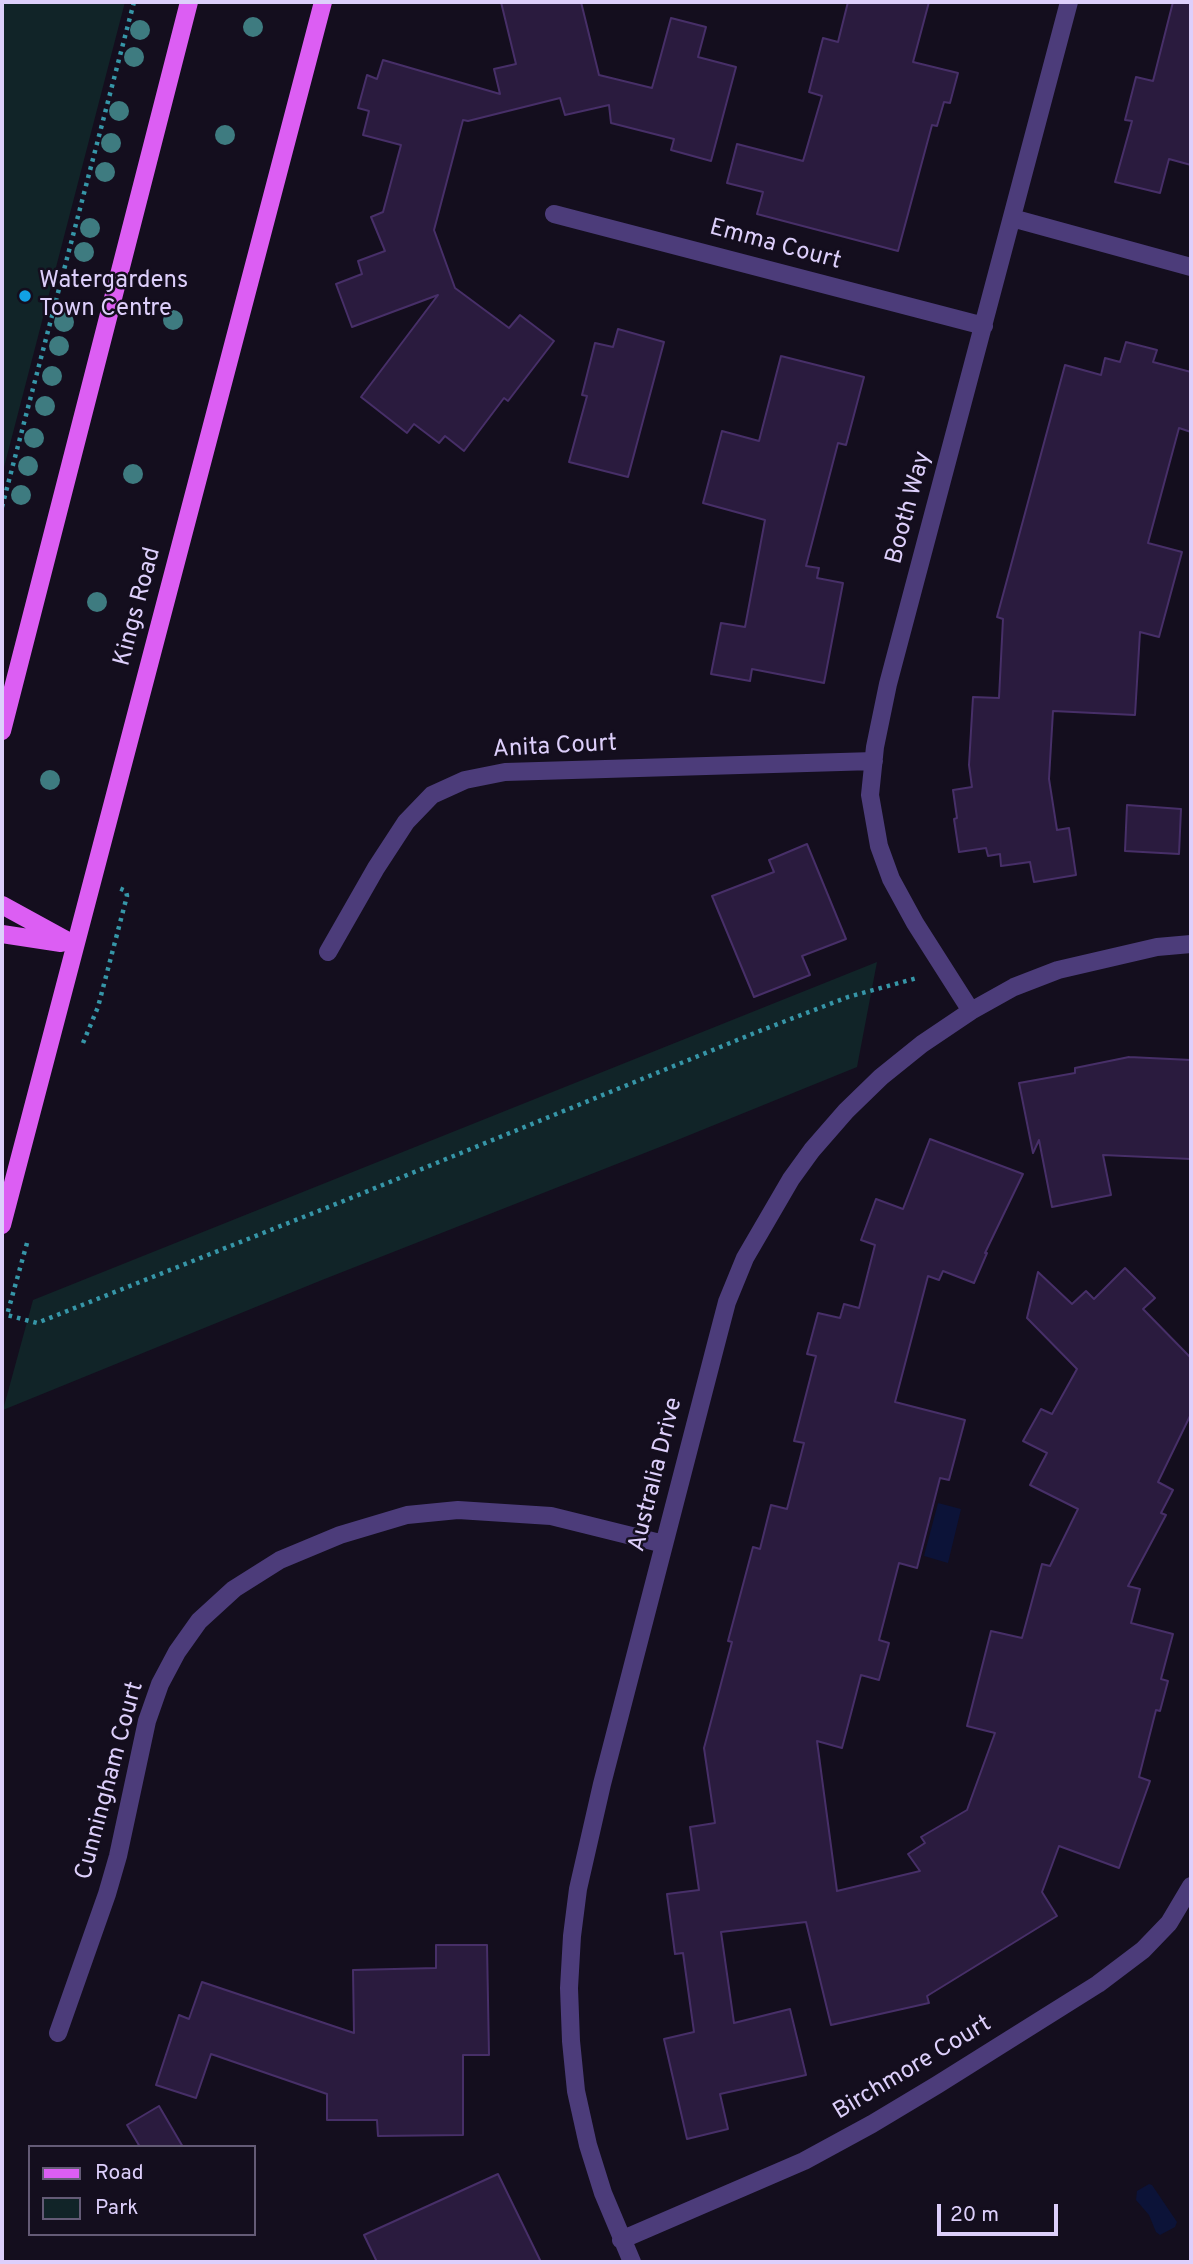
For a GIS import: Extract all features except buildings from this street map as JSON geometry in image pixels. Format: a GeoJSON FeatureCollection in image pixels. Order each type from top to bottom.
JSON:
{"type":"FeatureCollection","features":[{"type":"Feature","properties":{"kind":"main road"},"geometry":{"type":"LineString","coordinates":[[2,731],[189,2]]}},
{"type":"Feature","properties":{"kind":"main road","name":"Kings Road"},"geometry":{"type":"LineString","coordinates":[[2,1225],[323,2]]}},
{"type":"Feature","properties":{"kind":"main road"},"geometry":{"type":"LineString","coordinates":[[2,905],[75,945]]}},
{"type":"Feature","properties":{"kind":"main road"},"geometry":{"type":"LineString","coordinates":[[2,934],[75,945]]}},
{"type":"Feature","properties":{"kind":"street","name":"Booth Way"},"geometry":{"type":"LineString","coordinates":[[971,1011],[915,923],[891,879],[879,846],[870,795],[880,716],[1069,2]]}},
{"type":"Feature","properties":{"kind":"street","name":"Emma Court"},"geometry":{"type":"LineString","coordinates":[[554,214],[984,326]]}},
{"type":"Feature","properties":{"kind":"street"},"geometry":{"type":"LineString","coordinates":[[1012,218],[1191,267]]}},
{"type":"Feature","properties":{"kind":"street","name":"Anita Court"},"geometry":{"type":"LineString","coordinates":[[328,952],[406,822],[432,795],[464,780],[505,772],[874,761]]}},
{"type":"Feature","properties":{"kind":"street","name":"Australia Drive"},"geometry":{"type":"LineString","coordinates":[[632,2262],[603,2193],[588,2145],[576,2091],[570,2041],[572,1936],[588,1842],[664,1544],[727,1302],[745,1258],[791,1179],[846,1111],[922,1044],[971,1011],[1014,987],[1058,970],[1157,947],[1191,944]]}},
{"type":"Feature","properties":{"kind":"street","name":"Cunningham Court"},"geometry":{"type":"LineString","coordinates":[[58,2033],[107,1894],[118,1856],[147,1721],[160,1685],[177,1652],[199,1621],[234,1589],[280,1560],[340,1535],[407,1515],[458,1510],[551,1516],[664,1544]]}},
{"type":"Feature","properties":{"kind":"street","name":"Birchmore Court"},"geometry":{"type":"LineString","coordinates":[[621,2240],[804,2161],[937,2085],[1098,1984],[1143,1950],[1169,1923],[1191,1886]]}},
{"type":"Feature","properties":{"kind":"path"},"geometry":{"type":"LineString","coordinates":[[2,508],[134,2]]}},
{"type":"Feature","properties":{"kind":"path"},"geometry":{"type":"LineString","coordinates":[[79,1054],[98,1007],[127,896],[126,891],[92,881]]}},
{"type":"Feature","properties":{"kind":"path"},"geometry":{"type":"LineString","coordinates":[[28,1237],[7,1315],[37,1323],[837,1001],[907,979],[949,974]]}},
{"type":"Feature","properties":{"kind":"green space","name":"Watergardens Town Centre"},"geometry":{"type":"Polygon","coordinates":[[[2,2],[125,2],[2,475],[2,2]]]}},
{"type":"Feature","properties":{"kind":"green space"},"geometry":{"type":"Polygon","coordinates":[[[877,962],[857,1067],[3,1410],[33,1300],[877,962]]]}},
{"type":"Feature","properties":{"kind":"shaded area"},"geometry":{"type":"Polygon","coordinates":[[[938,1503],[961,1509],[948,1563],[924,1556],[938,1503]]]}},
{"type":"Feature","properties":{"kind":"shaded area"},"geometry":{"type":"Polygon","coordinates":[[[1149,2184],[1177,2222],[1175,2227],[1160,2235],[1149,2215],[1136,2200],[1137,2191],[1149,2184]]]}},
{"type":"Feature","properties":{"kind":"place","name":"Watergardens Town Centre"},"geometry":{"type":"Point","coordinates":[25,296]}}]}
